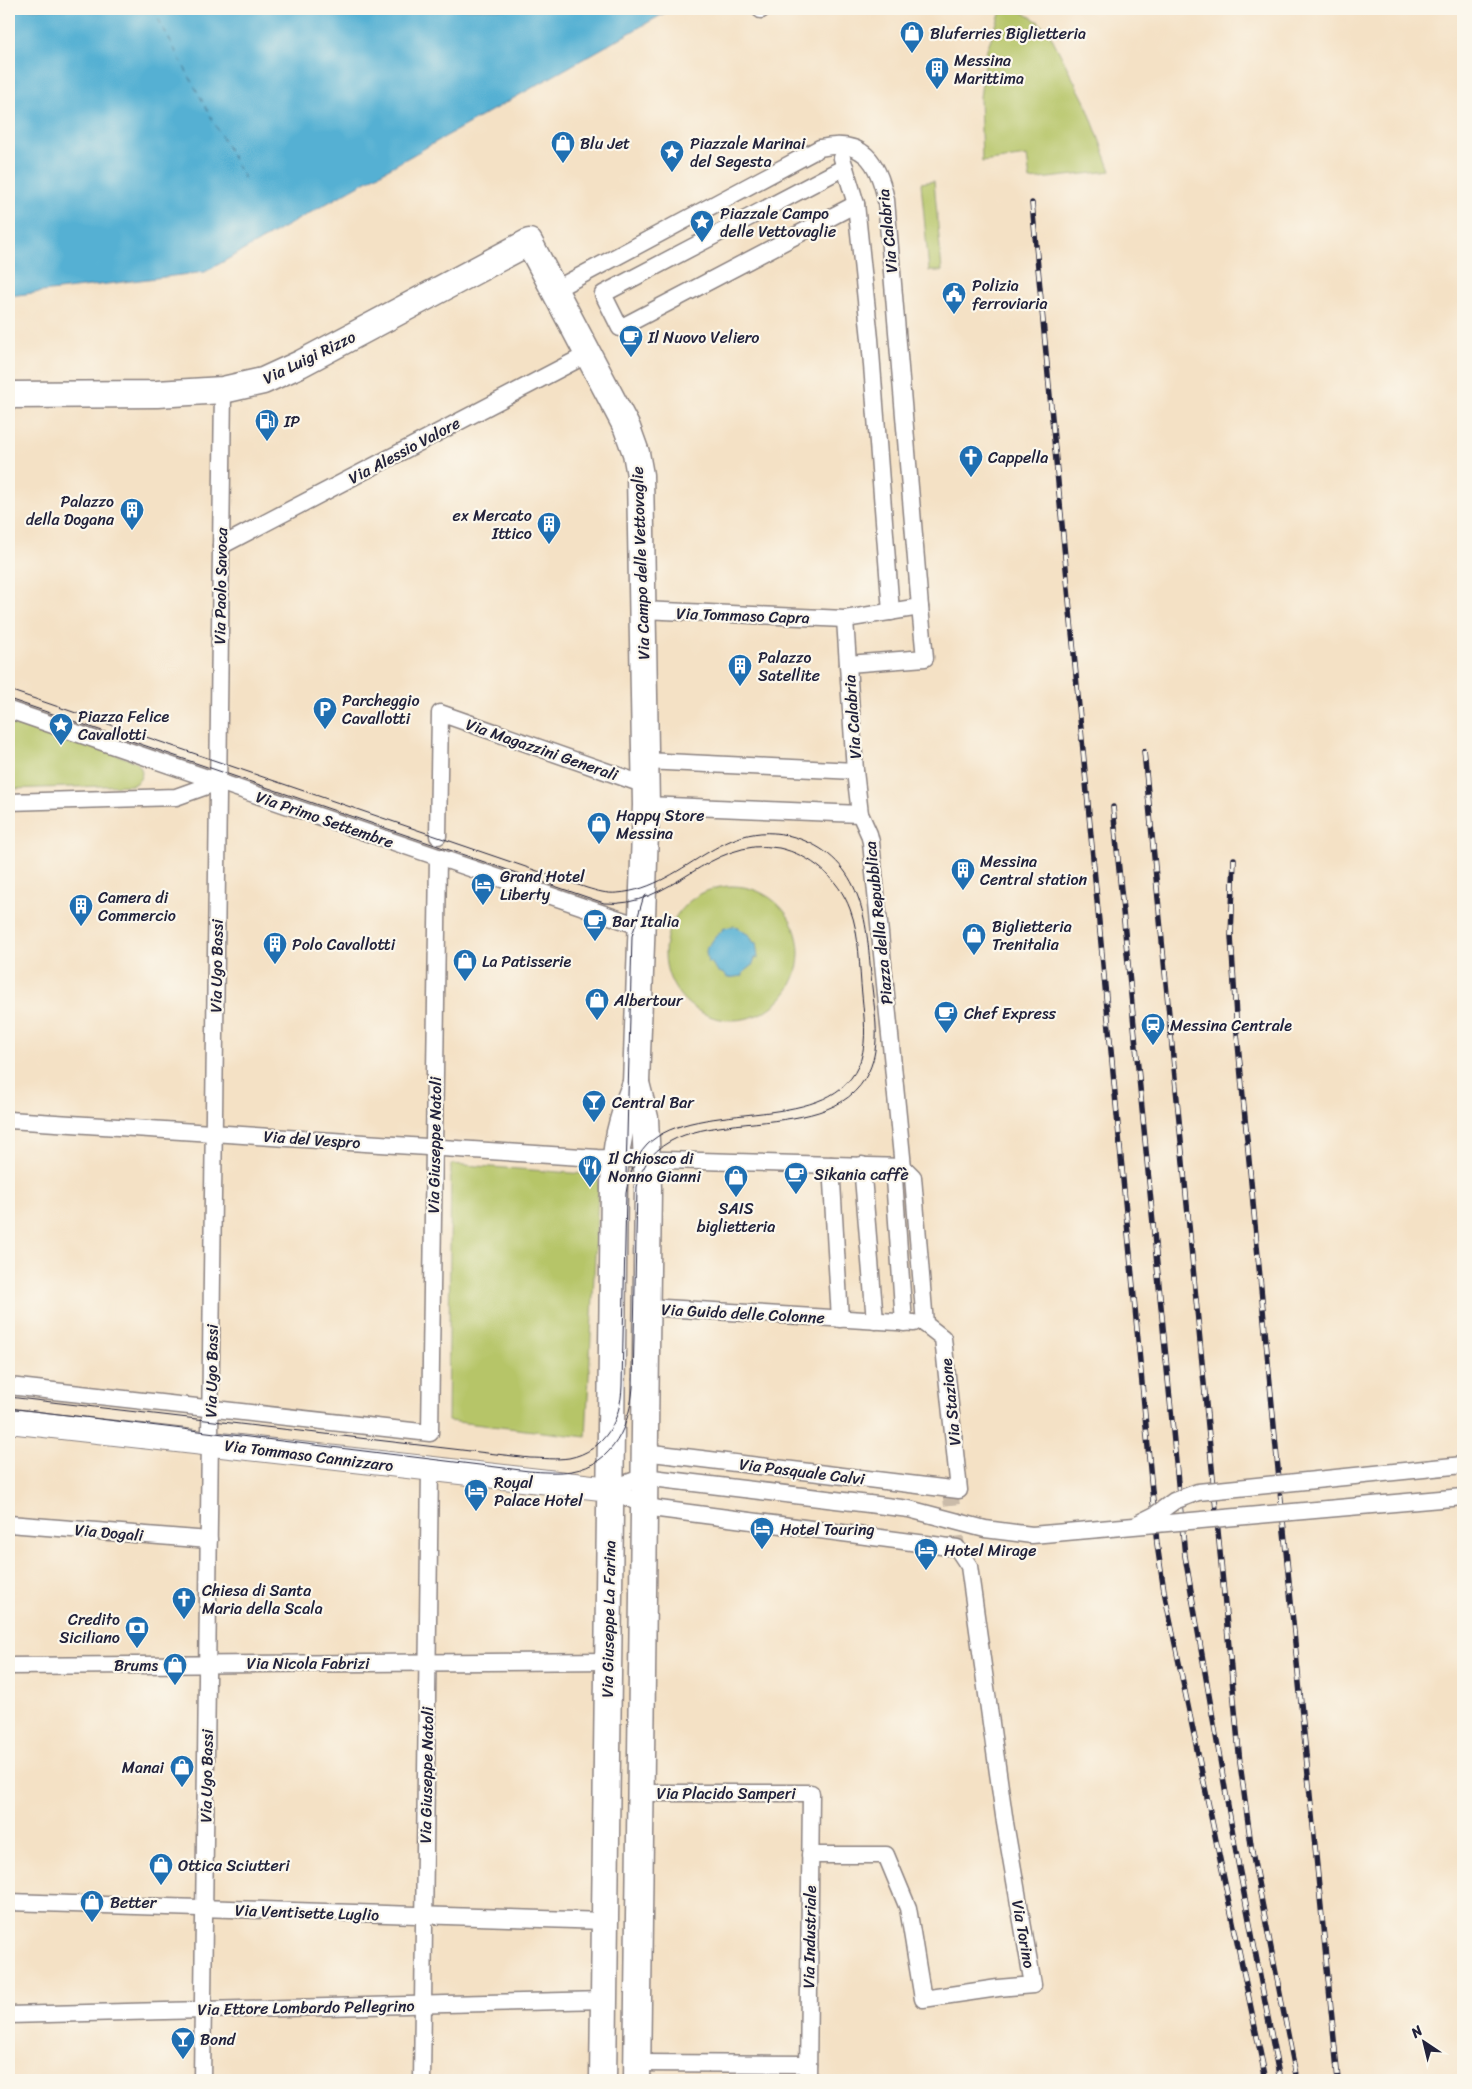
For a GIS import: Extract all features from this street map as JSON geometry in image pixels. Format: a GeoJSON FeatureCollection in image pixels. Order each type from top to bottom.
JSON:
{"type":"FeatureCollection","features":[{"type":"Feature","properties":{"kind":"main road","name":"Via Campo delle Vettovaglie"},"geometry":{"type":"LineString","coordinates":[[529,242],[627,428],[639,464],[646,784]]}},
{"type":"Feature","properties":{"kind":"main road","name":"Via Luigi Rizzo"},"geometry":{"type":"LineString","coordinates":[[9,395],[157,394],[223,390],[263,381],[292,368],[529,242]]}},
{"type":"Feature","properties":{"kind":"main road"},"geometry":{"type":"LineString","coordinates":[[636,1083],[646,784]]}},
{"type":"Feature","properties":{"kind":"main road","name":"Via Giuseppe La Farina"},"geometry":{"type":"LineString","coordinates":[[602,2080],[615,1158],[622,1119],[636,1083]]}},
{"type":"Feature","properties":{"kind":"main road","name":"Via Giuseppe La Farina"},"geometry":{"type":"LineString","coordinates":[[636,1083],[645,1118],[647,1159],[647,1307],[637,2071]]}},
{"type":"Feature","properties":{"kind":"street","name":"Via Calabria"},"geometry":{"type":"LineString","coordinates":[[848,664],[925,658],[883,187],[876,169],[866,155],[852,146],[835,145],[845,167],[856,204],[870,339],[891,612]]}},
{"type":"Feature","properties":{"kind":"street"},"geometry":{"type":"LineString","coordinates":[[554,290],[813,150],[835,145]]}},
{"type":"Feature","properties":{"kind":"street"},"geometry":{"type":"LineString","coordinates":[[845,167],[603,294],[620,328],[856,204]]}},
{"type":"Feature","properties":{"kind":"street","name":"Via Alessio Valore"},"geometry":{"type":"LineString","coordinates":[[221,546],[588,354]]}},
{"type":"Feature","properties":{"kind":"street","name":"Via Paolo Savoca"},"geometry":{"type":"LineString","coordinates":[[218,782],[223,390]]}},
{"type":"Feature","properties":{"kind":"street"},"geometry":{"type":"LineString","coordinates":[[845,619],[920,607]]}},
{"type":"Feature","properties":{"kind":"street","name":"Via Tommaso Capra"},"geometry":{"type":"LineString","coordinates":[[642,610],[845,619]]}},
{"type":"Feature","properties":{"kind":"street","name":"Via Calabria"},"geometry":{"type":"LineString","coordinates":[[845,619],[855,771]]}},
{"type":"Feature","properties":{"kind":"street","name":"Via Primo Settembre"},"geometry":{"type":"LineString","coordinates":[[9,710],[642,928]]}},
{"type":"Feature","properties":{"kind":"street","name":"Via Magazzini Generali"},"geometry":{"type":"LineString","coordinates":[[438,836],[440,713],[646,784]]}},
{"type":"Feature","properties":{"kind":"street"},"geometry":{"type":"LineString","coordinates":[[646,784],[855,771]]}},
{"type":"Feature","properties":{"kind":"street","name":"Piazza della Repubblica"},"geometry":{"type":"LineString","coordinates":[[855,771],[860,814],[871,842],[903,1167],[894,1178],[904,1323]]}},
{"type":"Feature","properties":{"kind":"street"},"geometry":{"type":"LineString","coordinates":[[9,802],[176,797],[218,782]]}},
{"type":"Feature","properties":{"kind":"street","name":"Via Ugo Bassi"},"geometry":{"type":"LineString","coordinates":[[202,2080],[218,782]]}},
{"type":"Feature","properties":{"kind":"street"},"geometry":{"type":"LineString","coordinates":[[646,784],[860,814]]}},
{"type":"Feature","properties":{"kind":"street","name":"Via Giuseppe Natoli"},"geometry":{"type":"LineString","coordinates":[[210,1408],[430,1433],[438,857]]}},
{"type":"Feature","properties":{"kind":"street","name":"Via del Vespro"},"geometry":{"type":"LineString","coordinates":[[9,1120],[615,1158]]}},
{"type":"Feature","properties":{"kind":"street"},"geometry":{"type":"LineString","coordinates":[[615,1158],[903,1167],[913,1177],[925,1324]]}},
{"type":"Feature","properties":{"kind":"street"},"geometry":{"type":"LineString","coordinates":[[831,1165],[840,1319]]}},
{"type":"Feature","properties":{"kind":"street"},"geometry":{"type":"LineString","coordinates":[[862,1166],[875,1321]]}},
{"type":"Feature","properties":{"kind":"street","name":"Via Guido delle Colonne"},"geometry":{"type":"LineString","coordinates":[[647,1307],[925,1324]]}},
{"type":"Feature","properties":{"kind":"street","name":"Via Stazione"},"geometry":{"type":"LineString","coordinates":[[925,1324],[943,1338],[959,1490]]}},
{"type":"Feature","properties":{"kind":"street"},"geometry":{"type":"LineString","coordinates":[[9,1386],[210,1408]]}},
{"type":"Feature","properties":{"kind":"street","name":"Via Tommaso Cannizzaro"},"geometry":{"type":"LineString","coordinates":[[9,1421],[610,1489]]}},
{"type":"Feature","properties":{"kind":"street"},"geometry":{"type":"LineString","coordinates":[[643,1505],[610,1489],[644,1464],[869,1504],[910,1509],[1006,1533],[1042,1534],[1463,1497]]}},
{"type":"Feature","properties":{"kind":"street","name":"Via Pasquale Calvi"},"geometry":{"type":"LineString","coordinates":[[644,1464],[959,1490]]}},
{"type":"Feature","properties":{"kind":"street"},"geometry":{"type":"LineString","coordinates":[[1130,1526],[1144,1522],[1174,1501],[1198,1492],[1463,1465]]}},
{"type":"Feature","properties":{"kind":"street","name":"Via Giuseppe Natoli"},"geometry":{"type":"LineString","coordinates":[[422,2080],[430,1469]]}},
{"type":"Feature","properties":{"kind":"street","name":"Via Torino"},"geometry":{"type":"LineString","coordinates":[[643,1505],[659,1509],[959,1551],[969,1566],[1006,1824],[1033,1985],[923,1999],[908,1908],[886,1856],[810,1855]]}},
{"type":"Feature","properties":{"kind":"street","name":"Via Dogali"},"geometry":{"type":"LineString","coordinates":[[9,1524],[209,1540]]}},
{"type":"Feature","properties":{"kind":"street","name":"Via Nicola Fabrizi"},"geometry":{"type":"LineString","coordinates":[[9,1666],[608,1661]]}},
{"type":"Feature","properties":{"kind":"street","name":"Via Placido Samperi"},"geometry":{"type":"LineString","coordinates":[[640,1792],[811,1793]]}},
{"type":"Feature","properties":{"kind":"street","name":"Via Industriale"},"geometry":{"type":"LineString","coordinates":[[808,2080],[811,1793]]}},
{"type":"Feature","properties":{"kind":"street","name":"Via Ventisette Luglio"},"geometry":{"type":"LineString","coordinates":[[9,1902],[604,1921]]}},
{"type":"Feature","properties":{"kind":"street","name":"Via Ettore Lombardo Pellegrino"},"geometry":{"type":"LineString","coordinates":[[9,2015],[604,2000]]}},
{"type":"Feature","properties":{"kind":"street"},"geometry":{"type":"LineString","coordinates":[[637,2071],[808,2064]]}},
{"type":"Feature","properties":{"kind":"green space"},"geometry":{"type":"Polygon","coordinates":[[[1002,9],[1017,9],[1039,22],[1050,34],[1086,104],[1111,171],[1030,180],[1027,156],[982,162],[980,97],[987,49],[1002,9]]]}},
{"type":"Feature","properties":{"kind":"green space"},"geometry":{"type":"Polygon","coordinates":[[[934,181],[942,271],[929,271],[921,183],[934,181]]]}},
{"type":"Feature","properties":{"kind":"green space"},"geometry":{"type":"Polygon","coordinates":[[[9,718],[135,761],[142,771],[141,777],[132,785],[9,789],[9,718]]]}},
{"type":"Feature","properties":{"kind":"green space"},"geometry":{"type":"Polygon","coordinates":[[[732,886],[758,891],[769,897],[779,906],[788,916],[794,927],[799,953],[794,979],[788,990],[779,1000],[769,1009],[758,1015],[732,1020],[706,1015],[695,1009],[685,1000],[676,990],[670,979],[665,953],[670,927],[676,916],[685,906],[695,897],[706,891],[732,886]]]}},
{"type":"Feature","properties":{"kind":"green space"},"geometry":{"type":"Polygon","coordinates":[[[451,1164],[599,1175],[586,1437],[448,1421],[451,1164]]]}},
{"type":"Feature","properties":{"kind":"water"},"geometry":{"type":"Polygon","coordinates":[[[9,9],[672,9],[205,272],[9,296],[9,9]]]}},
{"type":"Feature","properties":{"kind":"water"},"geometry":{"type":"Polygon","coordinates":[[[733,926],[739,927],[739,929],[749,935],[754,943],[756,942],[758,958],[755,958],[752,966],[743,973],[743,976],[727,978],[726,975],[717,971],[711,962],[708,963],[706,952],[707,946],[722,929],[733,926]]]}},
{"type":"Feature","properties":{"kind":"ferry route"},"geometry":{"type":"LineString","coordinates":[[153,9],[246,182]]}},
{"type":"Feature","properties":{"kind":"tunnel"},"geometry":{"type":"LineString","coordinates":[[950,1489],[957,1548]]}},
{"type":"Feature","properties":{"kind":"tram line"},"geometry":{"type":"LineString","coordinates":[[9,690],[602,892],[617,893],[643,888],[666,878],[709,851],[731,840],[755,834],[781,834],[810,843],[829,855],[843,869],[861,905],[868,945],[876,1019],[873,1061],[869,1071],[848,1097],[819,1112],[784,1119],[709,1129],[676,1138],[651,1156],[637,1187],[633,1387],[631,1401],[628,1415],[617,1440],[609,1451],[587,1467],[567,1472],[529,1471],[9,1408]]}},
{"type":"Feature","properties":{"kind":"tram line"},"geometry":{"type":"LineString","coordinates":[[9,699],[604,903],[628,902],[649,896],[732,852],[754,847],[779,848],[791,851],[813,862],[831,878],[839,888],[850,909],[857,941],[864,1027],[864,1044],[861,1059],[846,1083],[823,1099],[795,1108],[697,1122],[669,1130],[647,1145],[635,1162],[626,1193],[621,1398],[609,1432],[601,1441],[582,1454],[564,1459],[530,1458],[9,1397]]}},
{"type":"Feature","properties":{"kind":"tram line"},"geometry":{"type":"LineString","coordinates":[[626,1176],[632,936],[643,899],[646,895]]}},
{"type":"Feature","properties":{"kind":"railway"},"geometry":{"type":"LineString","coordinates":[[1032,203],[1157,1544],[1164,1591],[1266,2080]]}},
{"type":"Feature","properties":{"kind":"railway"},"geometry":{"type":"LineString","coordinates":[[1144,751],[1240,1763],[1252,1852],[1297,2080]]}},
{"type":"Feature","properties":{"kind":"railway"},"geometry":{"type":"LineString","coordinates":[[1113,807],[1185,1556],[1236,1852],[1280,2080]]}},
{"type":"Feature","properties":{"kind":"railway"},"geometry":{"type":"LineString","coordinates":[[1234,859],[1231,936],[1237,1033],[1338,2080]]}},
{"type":"Feature","properties":{"kind":"place","name":"Bluferries Biglietteria"},"geometry":{"type":"Point","coordinates":[912,54]}},
{"type":"Feature","properties":{"kind":"place","name":"Messina Marittima"},"geometry":{"type":"Point","coordinates":[937,90]}},
{"type":"Feature","properties":{"kind":"place","name":"Blu Jet"},"geometry":{"type":"Point","coordinates":[563,164]}},
{"type":"Feature","properties":{"kind":"place","name":"Piazzale Marinai del Segesta"},"geometry":{"type":"Point","coordinates":[672,173]}},
{"type":"Feature","properties":{"kind":"place","name":"Piazzale Campo delle Vettovaglie"},"geometry":{"type":"Point","coordinates":[702,243]}},
{"type":"Feature","properties":{"kind":"place","name":"Polizia ferroviaria"},"geometry":{"type":"Point","coordinates":[954,315]}},
{"type":"Feature","properties":{"kind":"place","name":"Il Nuovo Veliero"},"geometry":{"type":"Point","coordinates":[631,358]}},
{"type":"Feature","properties":{"kind":"place","name":"IP"},"geometry":{"type":"Point","coordinates":[267,442]}},
{"type":"Feature","properties":{"kind":"place","name":"Cappella"},"geometry":{"type":"Point","coordinates":[971,478]}},
{"type":"Feature","properties":{"kind":"place","name":"Palazzo della Dogana"},"geometry":{"type":"Point","coordinates":[132,531]}},
{"type":"Feature","properties":{"kind":"place","name":"ex Mercato Ittico"},"geometry":{"type":"Point","coordinates":[549,545]}},
{"type":"Feature","properties":{"kind":"place","name":"Palazzo Satellite"},"geometry":{"type":"Point","coordinates":[740,687]}},
{"type":"Feature","properties":{"kind":"place","name":"Parcheggio Cavallotti"},"geometry":{"type":"Point","coordinates":[325,730]}},
{"type":"Feature","properties":{"kind":"place","name":"Piazza Felice Cavallotti"},"geometry":{"type":"Point","coordinates":[61,746]}},
{"type":"Feature","properties":{"kind":"place","name":"Happy Store Messina"},"geometry":{"type":"Point","coordinates":[599,845]}},
{"type":"Feature","properties":{"kind":"place","name":"Messina Central station"},"geometry":{"type":"Point","coordinates":[963,891]}},
{"type":"Feature","properties":{"kind":"place","name":"Grand Hotel Liberty"},"geometry":{"type":"Point","coordinates":[483,906]}},
{"type":"Feature","properties":{"kind":"place","name":"Camera di Commercio"},"geometry":{"type":"Point","coordinates":[81,927]}},
{"type":"Feature","properties":{"kind":"place","name":"Bar Italia"},"geometry":{"type":"Point","coordinates":[595,942]}},
{"type":"Feature","properties":{"kind":"place","name":"Biglietteria Trenitalia"},"geometry":{"type":"Point","coordinates":[974,956]}},
{"type":"Feature","properties":{"kind":"place","name":"Polo Cavallotti"},"geometry":{"type":"Point","coordinates":[275,965]}},
{"type":"Feature","properties":{"kind":"place","name":"La Patisserie"},"geometry":{"type":"Point","coordinates":[465,982]}},
{"type":"Feature","properties":{"kind":"place","name":"Albertour"},"geometry":{"type":"Point","coordinates":[597,1021]}},
{"type":"Feature","properties":{"kind":"place","name":"Chef Express"},"geometry":{"type":"Point","coordinates":[946,1034]}},
{"type":"Feature","properties":{"kind":"place","name":"Messina Centrale"},"geometry":{"type":"Point","coordinates":[1153,1046]}},
{"type":"Feature","properties":{"kind":"place","name":"Central Bar"},"geometry":{"type":"Point","coordinates":[594,1123]}},
{"type":"Feature","properties":{"kind":"place","name":"Il Chiosco di Nonno Gianni"},"geometry":{"type":"Point","coordinates":[590,1188]}},
{"type":"Feature","properties":{"kind":"place","name":"Sikania caffè"},"geometry":{"type":"Point","coordinates":[796,1195]}},
{"type":"Feature","properties":{"kind":"place","name":"SAIS biglietteria"},"geometry":{"type":"Point","coordinates":[736,1198]}},
{"type":"Feature","properties":{"kind":"place","name":"Royal Palace Hotel"},"geometry":{"type":"Point","coordinates":[476,1512]}},
{"type":"Feature","properties":{"kind":"place","name":"Hotel Touring"},"geometry":{"type":"Point","coordinates":[762,1550]}},
{"type":"Feature","properties":{"kind":"place","name":"Hotel Mirage"},"geometry":{"type":"Point","coordinates":[926,1571]}},
{"type":"Feature","properties":{"kind":"place","name":"Chiesa di Santa Maria della Scala"},"geometry":{"type":"Point","coordinates":[184,1620]}},
{"type":"Feature","properties":{"kind":"place","name":"Credito Siciliano"},"geometry":{"type":"Point","coordinates":[137,1649]}},
{"type":"Feature","properties":{"kind":"place","name":"Brums"},"geometry":{"type":"Point","coordinates":[175,1686]}},
{"type":"Feature","properties":{"kind":"place","name":"Manai"},"geometry":{"type":"Point","coordinates":[182,1788]}},
{"type":"Feature","properties":{"kind":"place","name":"Ottica Sciutteri"},"geometry":{"type":"Point","coordinates":[161,1886]}},
{"type":"Feature","properties":{"kind":"place","name":"Better"},"geometry":{"type":"Point","coordinates":[92,1923]}},
{"type":"Feature","properties":{"kind":"place","name":"Bond"},"geometry":{"type":"Point","coordinates":[183,2060]}}]}
